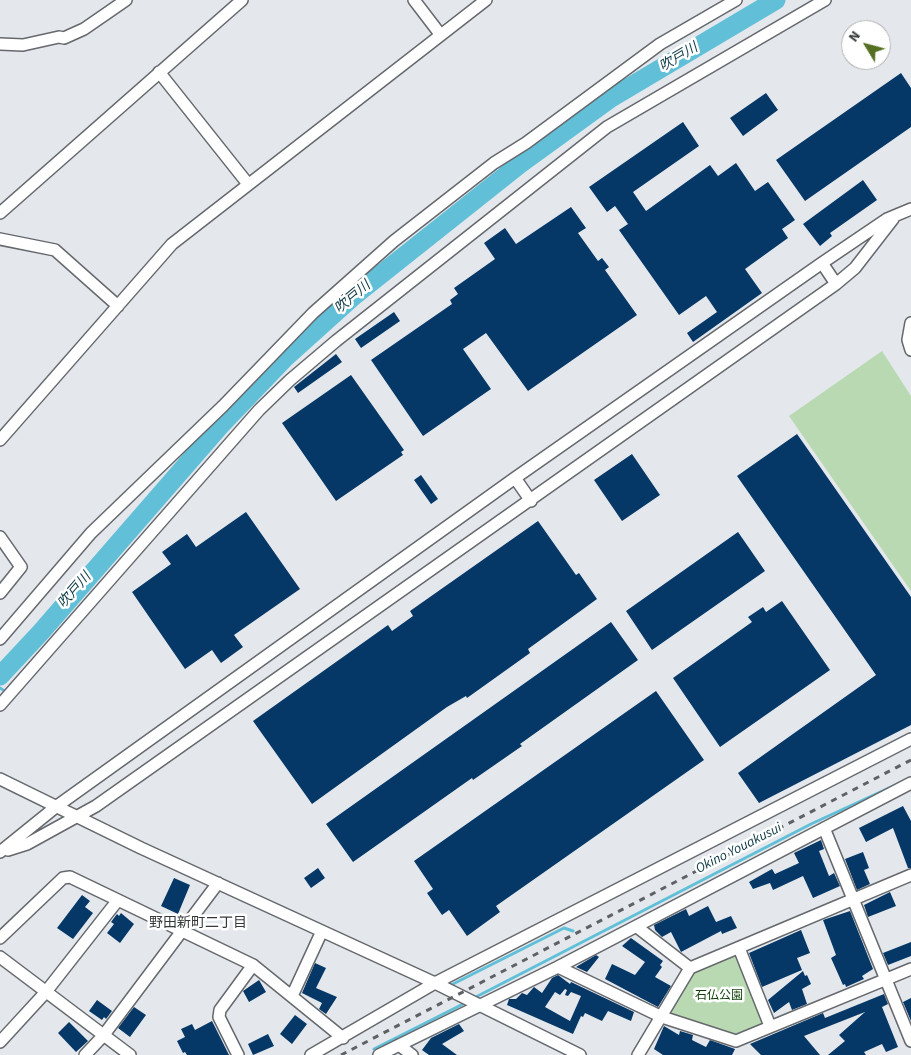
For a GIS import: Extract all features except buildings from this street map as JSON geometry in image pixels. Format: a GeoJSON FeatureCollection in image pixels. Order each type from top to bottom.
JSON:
{"type":"FeatureCollection","features":[{"type":"Feature","properties":{"kind":"street"},"geometry":{"type":"LineString","coordinates":[[0,44],[24,45],[58,37],[64,38],[84,29],[126,0]]}},
{"type":"Feature","properties":{"kind":"street"},"geometry":{"type":"LineString","coordinates":[[0,213],[242,0]]}},
{"type":"Feature","properties":{"kind":"street"},"geometry":{"type":"LineString","coordinates":[[414,0],[440,34]]}},
{"type":"Feature","properties":{"kind":"street"},"geometry":{"type":"LineString","coordinates":[[0,440],[172,244],[486,0]]}},
{"type":"Feature","properties":{"kind":"street"},"geometry":{"type":"LineString","coordinates":[[0,639],[91,533],[223,406],[313,313],[394,241],[494,163],[526,143],[660,44],[736,0]]}},
{"type":"Feature","properties":{"kind":"street"},"geometry":{"type":"LineString","coordinates":[[0,705],[259,410],[336,340],[607,127],[825,0]]}},
{"type":"Feature","properties":{"kind":"street"},"geometry":{"type":"LineString","coordinates":[[159,72],[248,184]]}},
{"type":"Feature","properties":{"kind":"street"},"geometry":{"type":"LineString","coordinates":[[0,852],[57,806],[514,478],[822,263],[896,216],[911,209]]}},
{"type":"Feature","properties":{"kind":"street"},"geometry":{"type":"LineString","coordinates":[[0,852],[27,844],[78,817],[531,501],[836,284],[855,268],[896,216]]}},
{"type":"Feature","properties":{"kind":"street"},"geometry":{"type":"LineString","coordinates":[[0,240],[55,250],[118,306]]}},
{"type":"Feature","properties":{"kind":"street"},"geometry":{"type":"LineString","coordinates":[[822,263],[836,284]]}},
{"type":"Feature","properties":{"kind":"street"},"geometry":{"type":"LineString","coordinates":[[911,323],[908,340],[911,350]]}},
{"type":"Feature","properties":{"kind":"street"},"geometry":{"type":"LineString","coordinates":[[514,478],[531,501]]}},
{"type":"Feature","properties":{"kind":"street"},"geometry":{"type":"LineString","coordinates":[[0,537],[22,567],[0,594]]}},
{"type":"Feature","properties":{"kind":"street"},"geometry":{"type":"LineString","coordinates":[[311,1055],[435,983],[911,739]]}},
{"type":"Feature","properties":{"kind":"street"},"geometry":{"type":"LineString","coordinates":[[0,779],[218,883],[435,983],[580,1055]]}},
{"type":"Feature","properties":{"kind":"street"},"geometry":{"type":"LineString","coordinates":[[379,1055],[477,1005],[558,967],[911,783]]}},
{"type":"Feature","properties":{"kind":"street"},"geometry":{"type":"LineString","coordinates":[[824,828],[911,1041]]}},
{"type":"Feature","properties":{"kind":"street"},"geometry":{"type":"LineString","coordinates":[[638,1055],[690,968],[911,875]]}},
{"type":"Feature","properties":{"kind":"street"},"geometry":{"type":"LineString","coordinates":[[0,938],[64,878],[70,877],[254,965],[343,1038]]}},
{"type":"Feature","properties":{"kind":"street"},"geometry":{"type":"LineString","coordinates":[[85,1055],[103,1036],[218,883]]}},
{"type":"Feature","properties":{"kind":"street"},"geometry":{"type":"LineString","coordinates":[[0,1042],[45,993],[118,900]]}},
{"type":"Feature","properties":{"kind":"street"},"geometry":{"type":"LineString","coordinates":[[637,926],[690,968]]}},
{"type":"Feature","properties":{"kind":"street"},"geometry":{"type":"LineString","coordinates":[[292,996],[322,931]]}},
{"type":"Feature","properties":{"kind":"street"},"geometry":{"type":"LineString","coordinates":[[739,948],[770,1026]]}},
{"type":"Feature","properties":{"kind":"street"},"geometry":{"type":"LineString","coordinates":[[0,957],[45,993],[130,1055]]}},
{"type":"Feature","properties":{"kind":"street"},"geometry":{"type":"LineString","coordinates":[[238,1055],[219,1017],[220,1010],[254,965]]}},
{"type":"Feature","properties":{"kind":"street"},"geometry":{"type":"LineString","coordinates":[[558,967],[662,1017],[736,1042],[770,1026],[911,969]]}},
{"type":"Feature","properties":{"kind":"street"},"geometry":{"type":"LineString","coordinates":[[399,1046],[412,1055]]}},
{"type":"Feature","properties":{"kind":"green space"},"geometry":{"type":"Polygon","coordinates":[[[882,351],[911,396],[911,591],[789,416],[882,351]]]}},
{"type":"Feature","properties":{"kind":"green space","name":"石仏公園"},"geometry":{"type":"Polygon","coordinates":[[[734,954],[739,957],[764,1020],[761,1025],[735,1036],[673,1016],[670,1010],[694,972],[734,954]]]}},
{"type":"Feature","properties":{"kind":"waterway","name":"吹戸川"},"geometry":{"type":"LineString","coordinates":[[0,676],[41,632],[220,426],[285,358],[355,295],[520,164],[611,98],[776,0]]}},
{"type":"Feature","properties":{"kind":"waterway","name":"Okino Youakusui"},"geometry":{"type":"LineString","coordinates":[[472,999],[811,824],[902,782]]}},
{"type":"Feature","properties":{"kind":"waterway","name":"Okino Youakusui"},"geometry":{"type":"LineString","coordinates":[[451,985],[564,928],[573,931]]}},
{"type":"Feature","properties":{"kind":"waterway"},"geometry":{"type":"LineString","coordinates":[[374,1049],[467,1002]]}},
{"type":"Feature","properties":{"kind":"railway"},"geometry":{"type":"LineString","coordinates":[[341,1055],[911,760]]}},
{"type":"Feature","properties":{"kind":"district","name":"野田新町二丁目"},"geometry":{"type":"Point","coordinates":[198,924]}}]}
